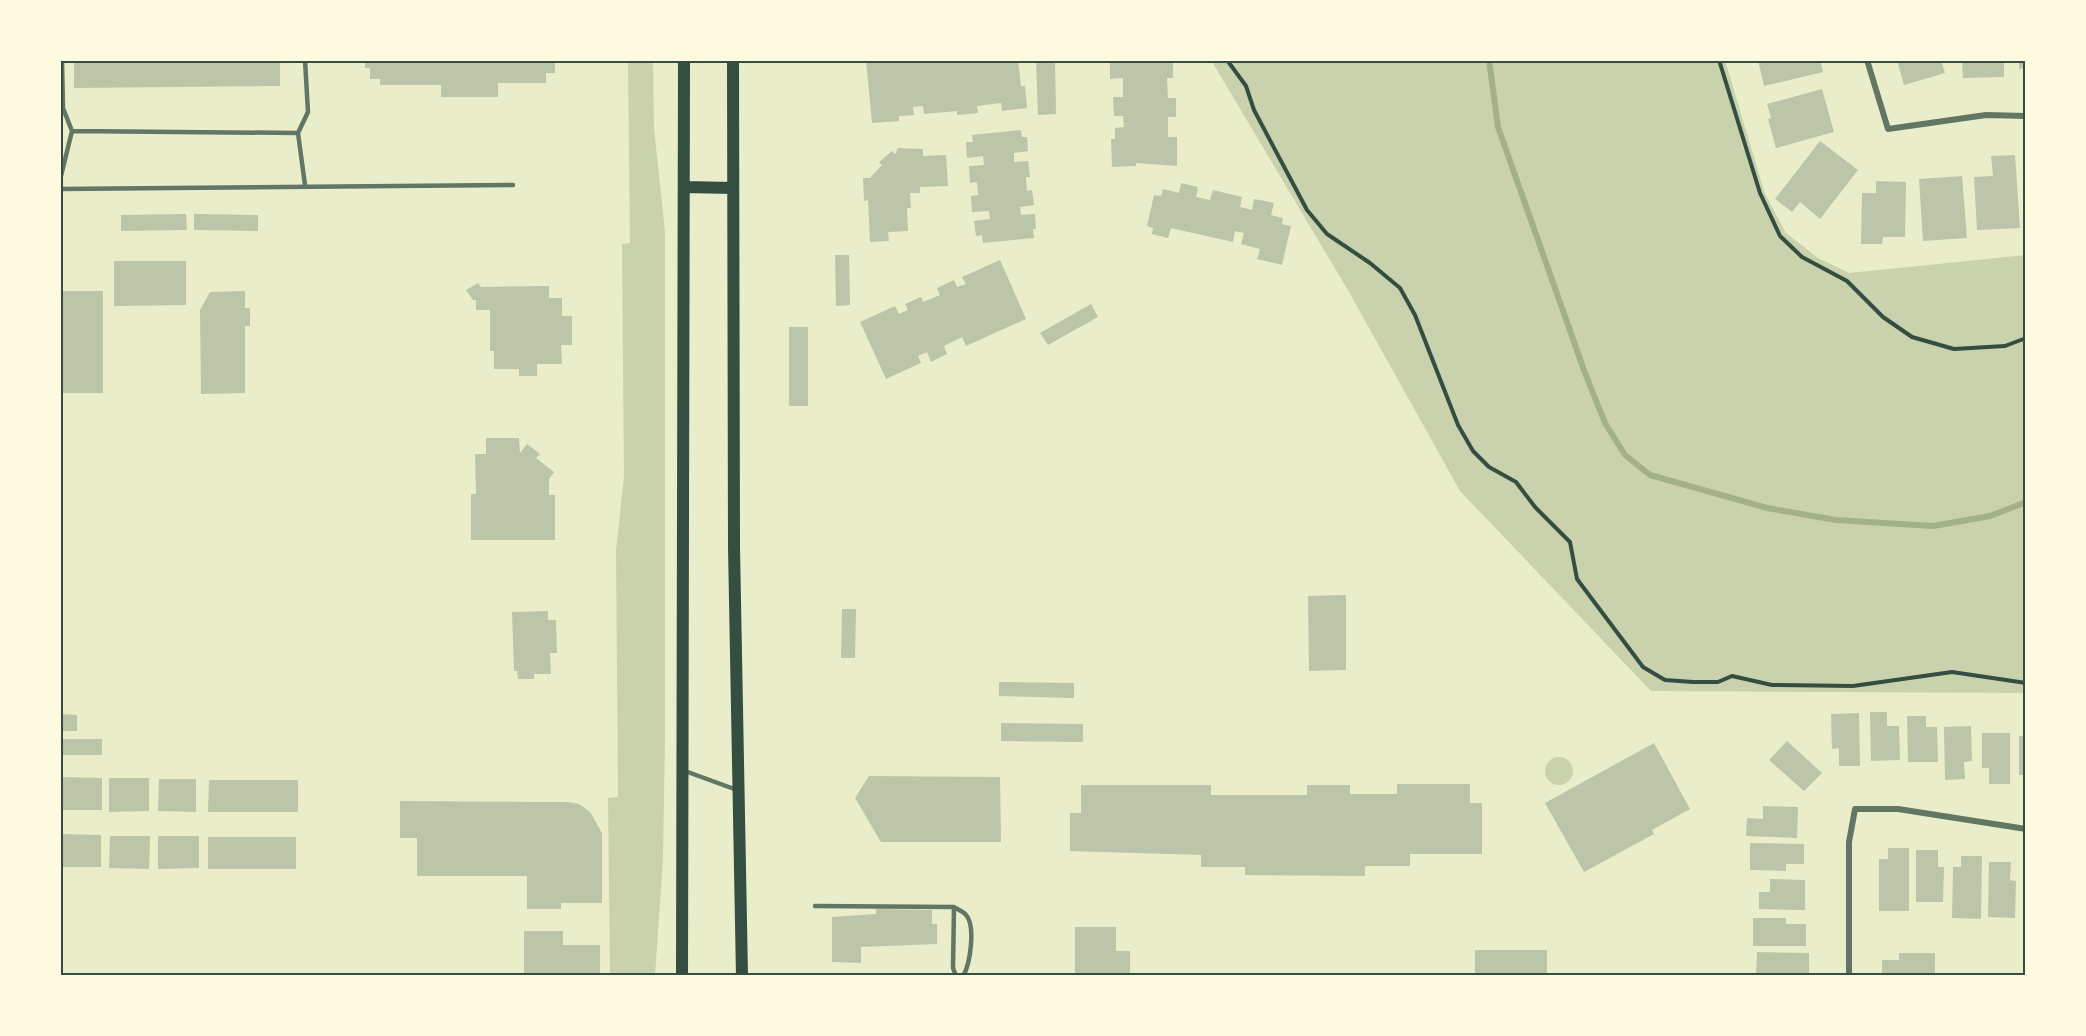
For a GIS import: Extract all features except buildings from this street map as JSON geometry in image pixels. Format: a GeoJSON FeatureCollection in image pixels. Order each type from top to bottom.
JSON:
{"type":"FeatureCollection","features":[{"type":"Feature","properties":{"kind":"main road"},"geometry":{"type":"LineString","coordinates":[[682,976],[684,60]]}},
{"type":"Feature","properties":{"kind":"main road"},"geometry":{"type":"LineString","coordinates":[[733,60],[734,547],[742,976]]}},
{"type":"Feature","properties":{"kind":"main road"},"geometry":{"type":"LineString","coordinates":[[684,187],[733,188]]}},
{"type":"Feature","properties":{"kind":"street"},"geometry":{"type":"LineString","coordinates":[[1867,60],[1888,129],[1986,115],[2026,116]]}},
{"type":"Feature","properties":{"kind":"street"},"geometry":{"type":"LineString","coordinates":[[1849,976],[1849,842],[1855,809],[1898,809],[2026,829]]}},
{"type":"Feature","properties":{"kind":"lane"},"geometry":{"type":"LineString","coordinates":[[60,180],[72,131],[63,108],[62,60]]}},
{"type":"Feature","properties":{"kind":"lane"},"geometry":{"type":"LineString","coordinates":[[305,60],[308,112],[298,133],[305,185]]}},
{"type":"Feature","properties":{"kind":"lane"},"geometry":{"type":"LineString","coordinates":[[72,131],[298,133]]}},
{"type":"Feature","properties":{"kind":"lane"},"geometry":{"type":"LineString","coordinates":[[60,189],[305,185],[513,185]]}},
{"type":"Feature","properties":{"kind":"lane"},"geometry":{"type":"LineString","coordinates":[[683,771],[739,790]]}},
{"type":"Feature","properties":{"kind":"lane"},"geometry":{"type":"LineString","coordinates":[[814,906],[954,907],[966,914],[970,925],[970,966],[963,976]]}},
{"type":"Feature","properties":{"kind":"lane"},"geometry":{"type":"LineString","coordinates":[[954,907],[953,968],[956,976]]}},
{"type":"Feature","properties":{"kind":"path"},"geometry":{"type":"LineString","coordinates":[[1227,60],[1246,86],[1254,110],[1308,210],[1327,234],[1370,263],[1400,288],[1414,315],[1458,425],[1473,452],[1489,467],[1516,482],[1535,507],[1570,542],[1577,579],[1643,667],[1665,680],[1693,682],[1718,682],[1731,676],[1772,685],[1853,686],[1952,672],[2026,683]]}},
{"type":"Feature","properties":{"kind":"path"},"geometry":{"type":"LineString","coordinates":[[1719,60],[1760,193],[1780,236],[1802,257],[1847,281],[1883,317],[1912,337],[1954,349],[2005,346],[2026,338]]}},
{"type":"Feature","properties":{"kind":"green space"},"geometry":{"type":"Polygon","coordinates":[[[628,60],[653,60],[654,128],[665,232],[665,739],[663,858],[655,976],[610,976],[608,798],[618,797],[616,551],[624,476],[622,244],[630,243],[628,60]]]}},
{"type":"Feature","properties":{"kind":"green space"},"geometry":{"type":"Polygon","coordinates":[[[1211,60],[1725,60],[1765,194],[1786,233],[1818,258],[1849,273],[2026,255],[2026,693],[1651,691],[1460,491],[1349,292],[1211,60]]]}},
{"type":"Feature","properties":{"kind":"green space"},"geometry":{"type":"Polygon","coordinates":[[[1559,757],[1569,761],[1573,771],[1569,781],[1559,785],[1549,781],[1545,771],[1549,761],[1559,757]]]}},
{"type":"Feature","properties":{"kind":"waterway"},"geometry":{"type":"LineString","coordinates":[[1489,60],[1498,127],[1585,373],[1605,423],[1625,455],[1650,475],[1767,508],[1836,520],[1933,526],[1990,516],[2026,502]]}}]}
